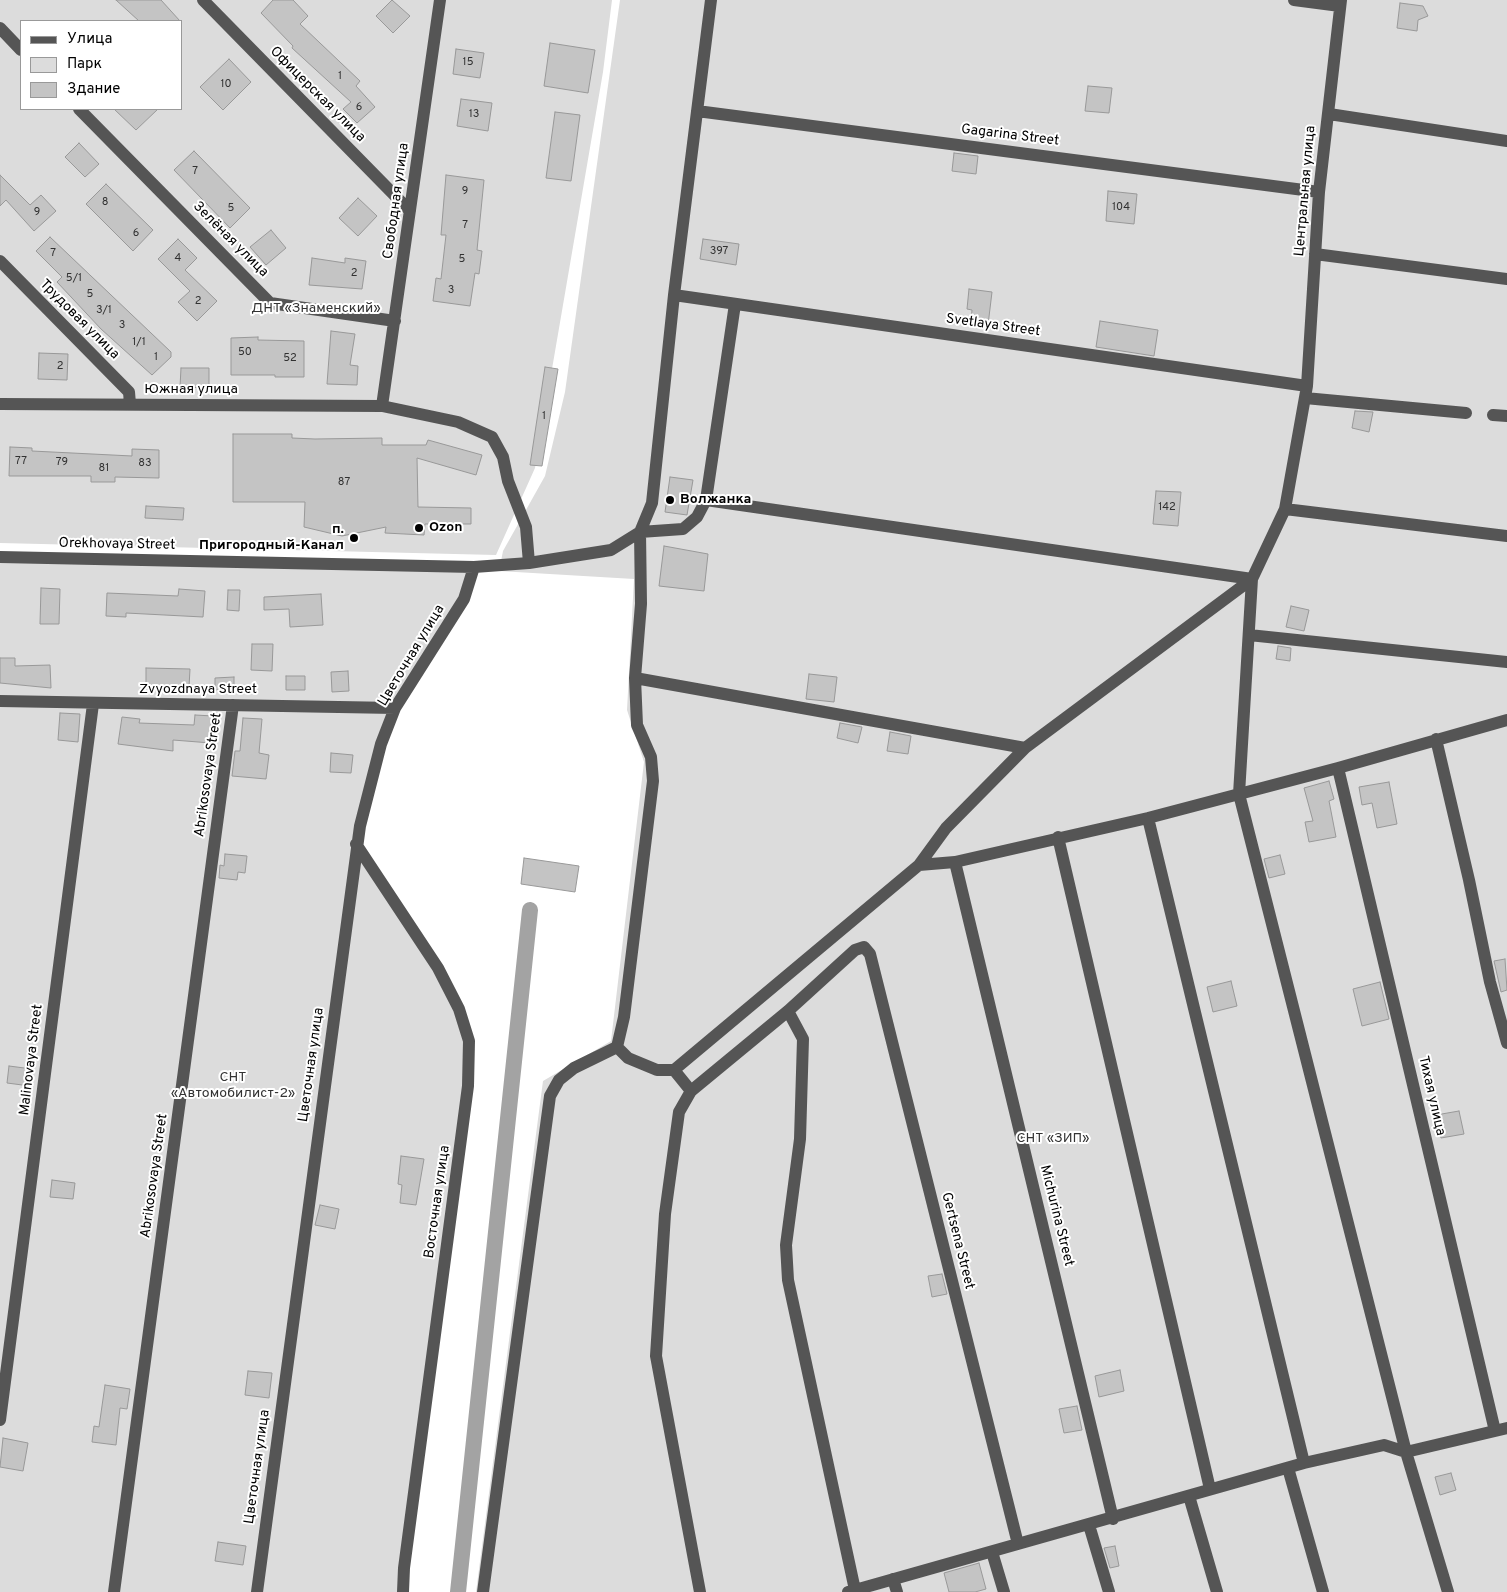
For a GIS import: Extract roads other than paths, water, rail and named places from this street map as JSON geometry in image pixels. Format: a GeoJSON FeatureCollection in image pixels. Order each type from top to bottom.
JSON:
{"type":"FeatureCollection","features":[{"type":"Feature","properties":{"kind":"street","name":"Офицерская улица"},"geometry":{"type":"LineString","coordinates":[[203,0],[410,211]]}},
{"type":"Feature","properties":{"kind":"street","name":"Свободная улица"},"geometry":{"type":"LineString","coordinates":[[382,406],[440,0]]}},
{"type":"Feature","properties":{"kind":"street"},"geometry":{"type":"LineString","coordinates":[[617,1047],[624,1017],[652,781],[651,757],[637,725],[635,678],[641,604],[640,532],[652,503],[674,295],[711,0]]}},
{"type":"Feature","properties":{"kind":"street"},"geometry":{"type":"LineString","coordinates":[[1294,0],[1340,3]]}},
{"type":"Feature","properties":{"kind":"street","name":"Центральная улица"},"geometry":{"type":"LineString","coordinates":[[1252,579],[1285,509],[1306,392],[1319,192],[1340,3]]}},
{"type":"Feature","properties":{"kind":"street"},"geometry":{"type":"LineString","coordinates":[[0,28],[20,49]]}},
{"type":"Feature","properties":{"kind":"street","name":"Зелёная улица"},"geometry":{"type":"LineString","coordinates":[[80,110],[270,303],[395,321]]}},
{"type":"Feature","properties":{"kind":"street","name":"Gagarina Street"},"geometry":{"type":"LineString","coordinates":[[697,111],[1319,192]]}},
{"type":"Feature","properties":{"kind":"street"},"geometry":{"type":"LineString","coordinates":[[1328,114],[1507,141]]}},
{"type":"Feature","properties":{"kind":"street"},"geometry":{"type":"LineString","coordinates":[[1315,254],[1507,279]]}},
{"type":"Feature","properties":{"kind":"street","name":"Трудовая улица"},"geometry":{"type":"LineString","coordinates":[[0,261],[129,392],[130,404]]}},
{"type":"Feature","properties":{"kind":"street","name":"Svetlaya Street"},"geometry":{"type":"LineString","coordinates":[[674,295],[1306,392],[1466,413]]}},
{"type":"Feature","properties":{"kind":"street"},"geometry":{"type":"LineString","coordinates":[[640,532],[683,529],[697,517],[706,500],[735,304]]}},
{"type":"Feature","properties":{"kind":"street","name":"Южная улица"},"geometry":{"type":"LineString","coordinates":[[0,404],[382,406],[458,422],[492,437],[503,457],[508,481],[526,527],[529,563]]}},
{"type":"Feature","properties":{"kind":"street"},"geometry":{"type":"LineString","coordinates":[[1493,415],[1507,416]]}},
{"type":"Feature","properties":{"kind":"street"},"geometry":{"type":"LineString","coordinates":[[706,500],[1252,579]]}},
{"type":"Feature","properties":{"kind":"street"},"geometry":{"type":"LineString","coordinates":[[1285,509],[1507,536]]}},
{"type":"Feature","properties":{"kind":"street","name":"Orekhovaya Street"},"geometry":{"type":"LineString","coordinates":[[0,557],[474,567],[529,563],[611,550],[640,532]]}},
{"type":"Feature","properties":{"kind":"street","name":"Цветочная улица"},"geometry":{"type":"LineString","coordinates":[[257,1592],[356,844],[368,788],[381,744],[396,708],[464,599],[474,567]]}},
{"type":"Feature","properties":{"kind":"street"},"geometry":{"type":"LineString","coordinates":[[1252,579],[1239,794],[1406,1452],[1448,1592]]}},
{"type":"Feature","properties":{"kind":"street"},"geometry":{"type":"LineString","coordinates":[[617,1047],[628,1058],[657,1070],[674,1070],[918,865],[946,828],[1025,748],[1252,579]]}},
{"type":"Feature","properties":{"kind":"street"},"geometry":{"type":"LineString","coordinates":[[1249,635],[1507,662]]}},
{"type":"Feature","properties":{"kind":"street"},"geometry":{"type":"LineString","coordinates":[[635,678],[1025,748]]}},
{"type":"Feature","properties":{"kind":"street","name":"Zvyozdnaya Street"},"geometry":{"type":"LineString","coordinates":[[0,701],[396,708]]}},
{"type":"Feature","properties":{"kind":"street","name":"Malinovaya Street"},"geometry":{"type":"LineString","coordinates":[[0,1420],[93,704]]}},
{"type":"Feature","properties":{"kind":"street","name":"Abrikosovaya Street"},"geometry":{"type":"LineString","coordinates":[[114,1592],[233,705]]}},
{"type":"Feature","properties":{"kind":"street"},"geometry":{"type":"LineString","coordinates":[[918,865],[955,862],[1148,818],[1338,768],[1507,720]]}},
{"type":"Feature","properties":{"kind":"street"},"geometry":{"type":"LineString","coordinates":[[1436,739],[1469,880],[1490,982],[1507,1043]]}},
{"type":"Feature","properties":{"kind":"street","name":"Тихая улица"},"geometry":{"type":"LineString","coordinates":[[1338,768],[1501,1429]]}},
{"type":"Feature","properties":{"kind":"street"},"geometry":{"type":"LineString","coordinates":[[1148,818],[1304,1464]]}},
{"type":"Feature","properties":{"kind":"street"},"geometry":{"type":"LineString","coordinates":[[1058,837],[1210,1489]]}},
{"type":"Feature","properties":{"kind":"street","name":"Восточная улица"},"geometry":{"type":"LineString","coordinates":[[356,844],[438,968],[459,1009],[469,1041],[468,1086],[405,1559],[403,1592]]}},
{"type":"Feature","properties":{"kind":"street","name":"Michurina Street"},"geometry":{"type":"LineString","coordinates":[[955,862],[1113,1519]]}},
{"type":"Feature","properties":{"kind":"street","name":"Gertsena Street"},"geometry":{"type":"LineString","coordinates":[[788,1011],[855,950],[864,947],[870,954],[1018,1544]]}},
{"type":"Feature","properties":{"kind":"street"},"geometry":{"type":"LineString","coordinates":[[700,1592],[656,1356],[665,1214],[679,1112],[691,1091],[788,1011],[803,1039],[800,1139],[786,1245],[788,1280],[852,1591],[1304,1464],[1384,1445],[1406,1452],[1501,1429]]}},
{"type":"Feature","properties":{"kind":"street"},"geometry":{"type":"LineString","coordinates":[[483,1592],[550,1096],[559,1080],[574,1068],[617,1047]]}},
{"type":"Feature","properties":{"kind":"street"},"geometry":{"type":"LineString","coordinates":[[674,1070],[691,1091]]}},
{"type":"Feature","properties":{"kind":"street"},"geometry":{"type":"LineString","coordinates":[[1288,1468],[1324,1592]]}},
{"type":"Feature","properties":{"kind":"street"},"geometry":{"type":"LineString","coordinates":[[1189,1496],[1217,1592]]}},
{"type":"Feature","properties":{"kind":"street"},"geometry":{"type":"LineString","coordinates":[[1089,1525],[1109,1592]]}},
{"type":"Feature","properties":{"kind":"street"},"geometry":{"type":"LineString","coordinates":[[992,1552],[1004,1592]]}},
{"type":"Feature","properties":{"kind":"street"},"geometry":{"type":"LineString","coordinates":[[893,1579],[897,1592]]}},
{"type":"Feature","properties":{"kind":"waterway"},"geometry":{"type":"LineString","coordinates":[[458,1592],[530,910]]}},
{"type":"Feature","properties":{"kind":"place","name":"Волжанка"},"geometry":{"type":"Point","coordinates":[670,500]}},
{"type":"Feature","properties":{"kind":"place","name":"Ozon"},"geometry":{"type":"Point","coordinates":[419,528]}},
{"type":"Feature","properties":{"kind":"place","name":"п. Пригородный-Канал"},"geometry":{"type":"Point","coordinates":[354,538]}},
{"type":"Feature","properties":{"kind":"park label","name":"ДНТ «Знаменский»"},"geometry":{"type":"Point","coordinates":[316,309]}},
{"type":"Feature","properties":{"kind":"park label","name":"СНТ «Автомобилист-2»"},"geometry":{"type":"Point","coordinates":[233,1086]}},
{"type":"Feature","properties":{"kind":"park label","name":"СНТ «ЗИП»"},"geometry":{"type":"Point","coordinates":[1053,1139]}}]}
